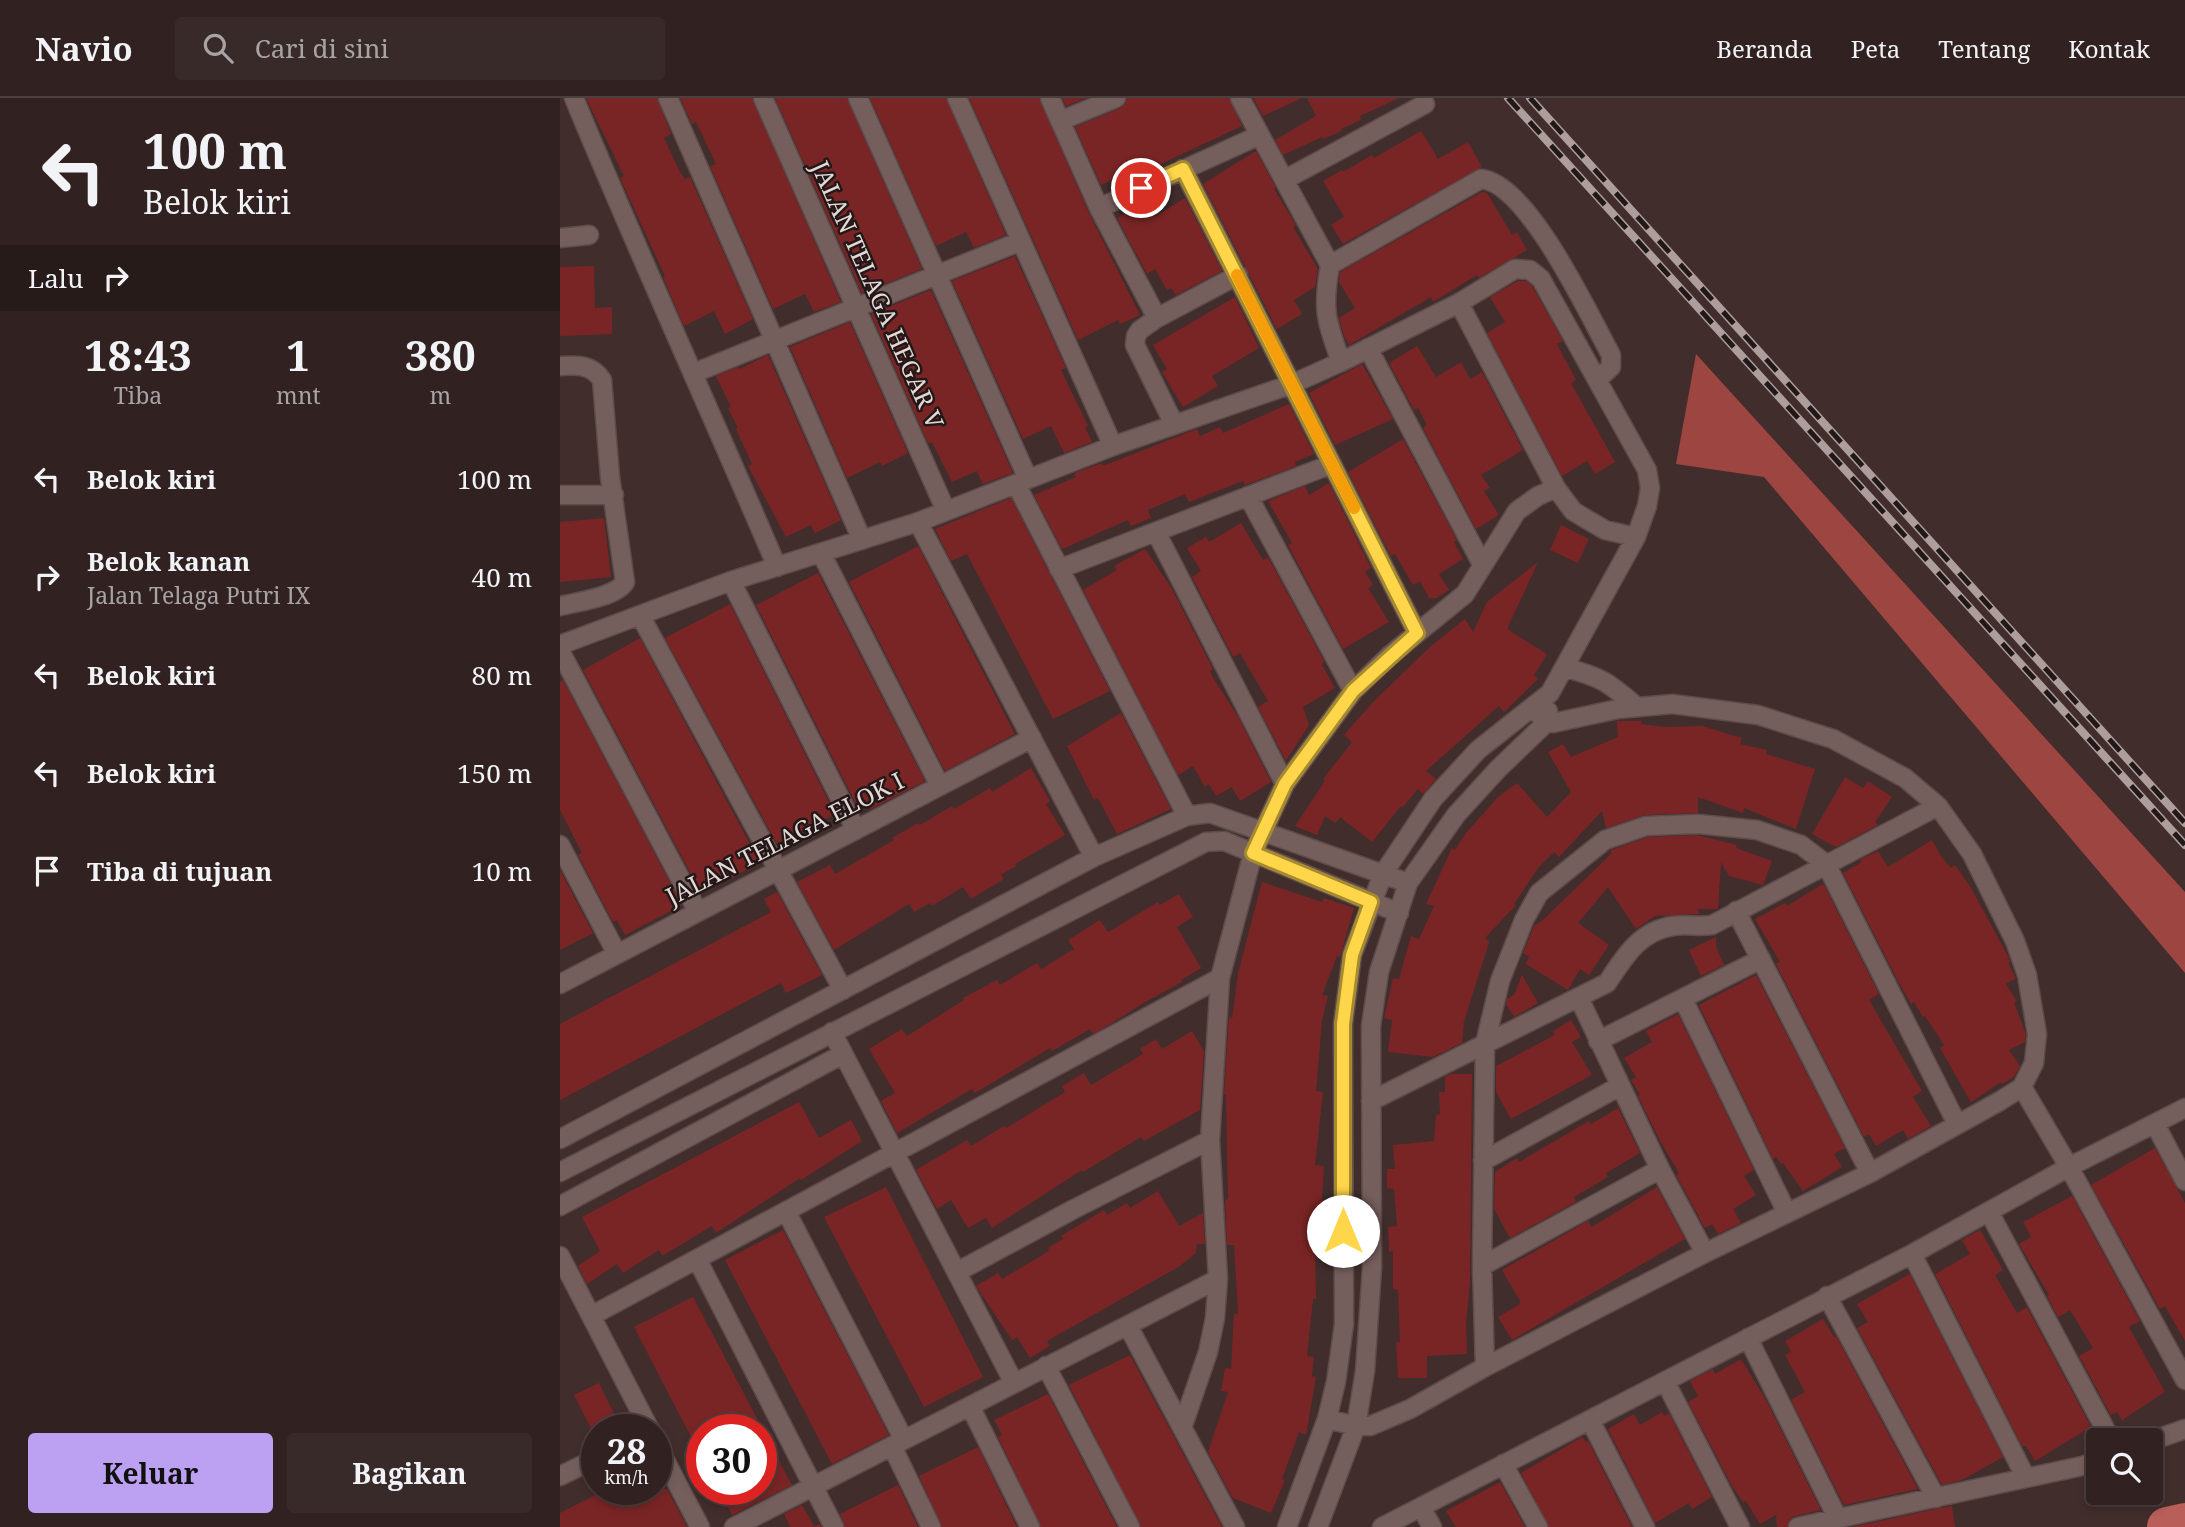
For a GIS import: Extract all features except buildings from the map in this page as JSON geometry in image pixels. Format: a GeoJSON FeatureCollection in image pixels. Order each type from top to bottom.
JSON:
{"type":"FeatureCollection","features":[{"type":"Feature","properties":{"kind":"street"},"geometry":{"type":"LineString","coordinates":[[574,98],[777,566]]}},
{"type":"Feature","properties":{"kind":"street"},"geometry":{"type":"LineString","coordinates":[[668,98],[862,540]]}},
{"type":"Feature","properties":{"kind":"street","name":"JALAN TELAGA HEGAR V"},"geometry":{"type":"LineString","coordinates":[[763,98],[946,511]]}},
{"type":"Feature","properties":{"kind":"street"},"geometry":{"type":"LineString","coordinates":[[858,98],[937,275],[1059,569],[1187,816]]}},
{"type":"Feature","properties":{"kind":"street"},"geometry":{"type":"LineString","coordinates":[[957,98],[1112,446]]}},
{"type":"Feature","properties":{"kind":"street"},"geometry":{"type":"LineString","coordinates":[[1050,98],[1098,208],[1157,318]]}},
{"type":"Feature","properties":{"kind":"street"},"geometry":{"type":"LineString","coordinates":[[1060,121],[1116,98]]}},
{"type":"Feature","properties":{"kind":"street"},"geometry":{"type":"LineString","coordinates":[[1240,98],[1330,265],[1324,295],[1326,322],[1341,362]]}},
{"type":"Feature","properties":{"kind":"street"},"geometry":{"type":"LineString","coordinates":[[1284,180],[1425,104]]}},
{"type":"Feature","properties":{"kind":"street"},"geometry":{"type":"LineString","coordinates":[[1098,208],[1260,135]]}},
{"type":"Feature","properties":{"kind":"street"},"geometry":{"type":"LineString","coordinates":[[1183,169],[1417,633]]}},
{"type":"Feature","properties":{"kind":"street"},"geometry":{"type":"LineString","coordinates":[[1330,265],[1481,179],[1493,181],[1506,190],[1530,215],[1545,236],[1611,355],[1611,367],[1597,380]]}},
{"type":"Feature","properties":{"kind":"street"},"geometry":{"type":"LineString","coordinates":[[560,238],[589,235]]}},
{"type":"Feature","properties":{"kind":"street"},"geometry":{"type":"LineString","coordinates":[[694,373],[1021,241]]}},
{"type":"Feature","properties":{"kind":"street"},"geometry":{"type":"LineString","coordinates":[[560,645],[731,581],[918,522],[1112,446],[1292,384],[1459,303],[1515,270],[1530,270],[1541,279],[1647,470],[1650,488],[1647,506],[1636,537],[1550,693],[1478,750],[1433,799],[1383,874],[1352,955],[1343,1024],[1344,1324],[1336,1382],[1327,1419],[1287,1527]]}},
{"type":"Feature","properties":{"kind":"street"},"geometry":{"type":"LineString","coordinates":[[1174,424],[1135,345],[1136,335],[1157,318],[1238,275]]}},
{"type":"Feature","properties":{"kind":"street"},"geometry":{"type":"LineString","coordinates":[[1459,303],[1556,488],[1573,511],[1605,530],[1636,537]]}},
{"type":"Feature","properties":{"kind":"street"},"geometry":{"type":"LineString","coordinates":[[1368,348],[1482,564]]}},
{"type":"Feature","properties":{"kind":"street"},"geometry":{"type":"LineString","coordinates":[[560,366],[578,365],[591,368],[602,380],[610,477],[625,582],[621,589],[611,593],[560,606]]}},
{"type":"Feature","properties":{"kind":"street"},"geometry":{"type":"LineString","coordinates":[[1059,569],[1332,464]]}},
{"type":"Feature","properties":{"kind":"street"},"geometry":{"type":"LineString","coordinates":[[1182,1429],[1208,1352],[1215,1318],[1219,1279],[1210,1140],[1220,978],[1253,853],[1285,784],[1353,691],[1465,594],[1517,511],[1529,501],[1556,488]]}},
{"type":"Feature","properties":{"kind":"street"},"geometry":{"type":"LineString","coordinates":[[560,495],[614,495]]}},
{"type":"Feature","properties":{"kind":"street"},"geometry":{"type":"LineString","coordinates":[[1248,496],[1353,691]]}},
{"type":"Feature","properties":{"kind":"street"},"geometry":{"type":"LineString","coordinates":[[918,522],[1094,857]]}},
{"type":"Feature","properties":{"kind":"street"},"geometry":{"type":"LineString","coordinates":[[1156,531],[1285,784]]}},
{"type":"Feature","properties":{"kind":"street"},"geometry":{"type":"LineString","coordinates":[[821,553],[940,786]]}},
{"type":"Feature","properties":{"kind":"street"},"geometry":{"type":"LineString","coordinates":[[731,581],[856,830]]}},
{"type":"Feature","properties":{"kind":"street"},"geometry":{"type":"LineString","coordinates":[[640,615],[843,990]]}},
{"type":"Feature","properties":{"kind":"street"},"geometry":{"type":"LineString","coordinates":[[560,651],[698,912]]}},
{"type":"Feature","properties":{"kind":"street"},"geometry":{"type":"LineString","coordinates":[[1566,668],[1602,679],[1637,707]]}},
{"type":"Feature","properties":{"kind":"street"},"geometry":{"type":"LineString","coordinates":[[1318,1527],[1356,1426],[1365,1371],[1372,1268],[1371,1026],[1379,972],[1408,883],[1456,815],[1498,769],[1547,722],[1550,693]]}},
{"type":"Feature","properties":{"kind":"street"},"geometry":{"type":"LineString","coordinates":[[1327,1419],[1356,1426],[1370,1426],[1410,1409],[1704,1253],[1870,1173],[2000,1101],[2022,1087],[2034,1063],[2037,1034],[2027,975],[2015,941],[1977,865],[1938,806],[1905,778],[1833,739],[1758,715],[1672,704],[1618,709],[1567,722],[1547,722],[1532,708]]}},
{"type":"Feature","properties":{"kind":"street","name":"JALAN TELAGA ELOK I"},"geometry":{"type":"LineString","coordinates":[[560,984],[1032,738]]}},
{"type":"Feature","properties":{"kind":"street"},"geometry":{"type":"LineString","coordinates":[[1371,1101],[1607,983],[1624,956],[1644,937],[1671,926],[1712,925],[1938,806]]}},
{"type":"Feature","properties":{"kind":"street"},"geometry":{"type":"LineString","coordinates":[[560,1139],[1094,857],[1187,816],[1210,813],[1408,883]]}},
{"type":"Feature","properties":{"kind":"street"},"geometry":{"type":"LineString","coordinates":[[1485,1367],[1482,1266],[1485,1044],[1500,981],[1524,920],[1539,894],[1605,840],[1646,826],[1698,824],[1757,830],[1801,845],[1826,864],[1957,1124]]}},
{"type":"Feature","properties":{"kind":"street"},"geometry":{"type":"LineString","coordinates":[[560,1172],[1206,842],[1224,842],[1399,913]]}},
{"type":"Feature","properties":{"kind":"street"},"geometry":{"type":"LineString","coordinates":[[560,845],[617,954]]}},
{"type":"Feature","properties":{"kind":"street"},"geometry":{"type":"LineString","coordinates":[[1736,911],[1870,1173]]}},
{"type":"Feature","properties":{"kind":"street"},"geometry":{"type":"LineString","coordinates":[[1598,1041],[1761,959]]}},
{"type":"Feature","properties":{"kind":"street"},"geometry":{"type":"LineString","coordinates":[[591,1316],[1220,978]]}},
{"type":"Feature","properties":{"kind":"street"},"geometry":{"type":"LineString","coordinates":[[1579,998],[1660,1169],[1704,1253]]}},
{"type":"Feature","properties":{"kind":"street"},"geometry":{"type":"LineString","coordinates":[[1683,999],[1787,1213]]}},
{"type":"Feature","properties":{"kind":"street"},"geometry":{"type":"LineString","coordinates":[[832,1032],[1014,1384]]}},
{"type":"Feature","properties":{"kind":"street"},"geometry":{"type":"LineString","coordinates":[[560,1206],[843,1054]]}},
{"type":"Feature","properties":{"kind":"street"},"geometry":{"type":"LineString","coordinates":[[1483,1161],[1620,1086]]}},
{"type":"Feature","properties":{"kind":"street"},"geometry":{"type":"LineString","coordinates":[[2022,1087],[2069,1167],[2185,1380]]}},
{"type":"Feature","properties":{"kind":"street"},"geometry":{"type":"LineString","coordinates":[[1382,1527],[1912,1254],[2069,1167],[2185,1108]]}},
{"type":"Feature","properties":{"kind":"street"},"geometry":{"type":"LineString","coordinates":[[2155,1125],[2185,1181]]}},
{"type":"Feature","properties":{"kind":"street"},"geometry":{"type":"LineString","coordinates":[[957,1272],[1210,1140]]}},
{"type":"Feature","properties":{"kind":"street"},"geometry":{"type":"LineString","coordinates":[[1482,1266],[1660,1169]]}},
{"type":"Feature","properties":{"kind":"street"},"geometry":{"type":"LineString","coordinates":[[786,1211],[898,1443],[931,1527]]}},
{"type":"Feature","properties":{"kind":"street"},"geometry":{"type":"LineString","coordinates":[[1989,1212],[2105,1428]]}},
{"type":"Feature","properties":{"kind":"street"},"geometry":{"type":"LineString","coordinates":[[1912,1254],[2026,1478]]}},
{"type":"Feature","properties":{"kind":"street"},"geometry":{"type":"LineString","coordinates":[[560,1256],[642,1414]]}},
{"type":"Feature","properties":{"kind":"street"},"geometry":{"type":"LineString","coordinates":[[698,1259],[834,1527]]}},
{"type":"Feature","properties":{"kind":"street"},"geometry":{"type":"LineString","coordinates":[[734,1527],[1219,1279]]}},
{"type":"Feature","properties":{"kind":"street"},"geometry":{"type":"LineString","coordinates":[[1827,1296],[1936,1498]]}},
{"type":"Feature","properties":{"kind":"street"},"geometry":{"type":"LineString","coordinates":[[1128,1326],[1235,1527]]}},
{"type":"Feature","properties":{"kind":"street"},"geometry":{"type":"LineString","coordinates":[[1748,1338],[1838,1519]]}},
{"type":"Feature","properties":{"kind":"street"},"geometry":{"type":"LineString","coordinates":[[1046,1366],[1130,1527]]}},
{"type":"Feature","properties":{"kind":"street"},"geometry":{"type":"LineString","coordinates":[[1665,1381],[1740,1527]]}},
{"type":"Feature","properties":{"kind":"street"},"geometry":{"type":"LineString","coordinates":[[970,1406],[1030,1527]]}},
{"type":"Feature","properties":{"kind":"street"},"geometry":{"type":"LineString","coordinates":[[1590,1420],[1645,1527]]}},
{"type":"Feature","properties":{"kind":"street"},"geometry":{"type":"LineString","coordinates":[[2163,1437],[2185,1429]]}},
{"type":"Feature","properties":{"kind":"street"},"geometry":{"type":"LineString","coordinates":[[1503,1464],[1538,1527]]}},
{"type":"Feature","properties":{"kind":"street"},"geometry":{"type":"LineString","coordinates":[[1798,1527],[2086,1464]]}},
{"type":"Feature","properties":{"kind":"street"},"geometry":{"type":"LineString","coordinates":[[560,1476],[581,1466]]}},
{"type":"Feature","properties":{"kind":"street"},"geometry":{"type":"LineString","coordinates":[[672,1474],[700,1527]]}},
{"type":"Feature","properties":{"kind":"street"},"geometry":{"type":"LineString","coordinates":[[1421,1507],[1432,1527]]}},
{"type":"Feature","properties":{"kind":"shaded area"},"geometry":{"type":"Polygon","coordinates":[[[1696,354],[2185,892],[2185,973],[1764,477],[1676,464],[1696,354]]]}},
{"type":"Feature","properties":{"kind":"waterway"},"geometry":{"type":"LineString","coordinates":[[2167,1527],[2185,1523]]}},
{"type":"Feature","properties":{"kind":"railway"},"geometry":{"type":"LineString","coordinates":[[1508,98],[2185,845]]}},
{"type":"Feature","properties":{"kind":"railway"},"geometry":{"type":"LineString","coordinates":[[1530,98],[2185,823]]}},
{"type":"Feature","properties":{"kind":"slow traffic"},"geometry":{"type":"LineString","coordinates":[[1237,275],[1354,508]]}},
{"type":"Feature","properties":{"kind":"route"},"geometry":{"type":"LineString","coordinates":[[1141,188],[1183,169],[1417,633],[1353,691],[1285,784],[1253,853],[1371,902],[1352,955],[1343,1024],[1343,1231]]}}]}
